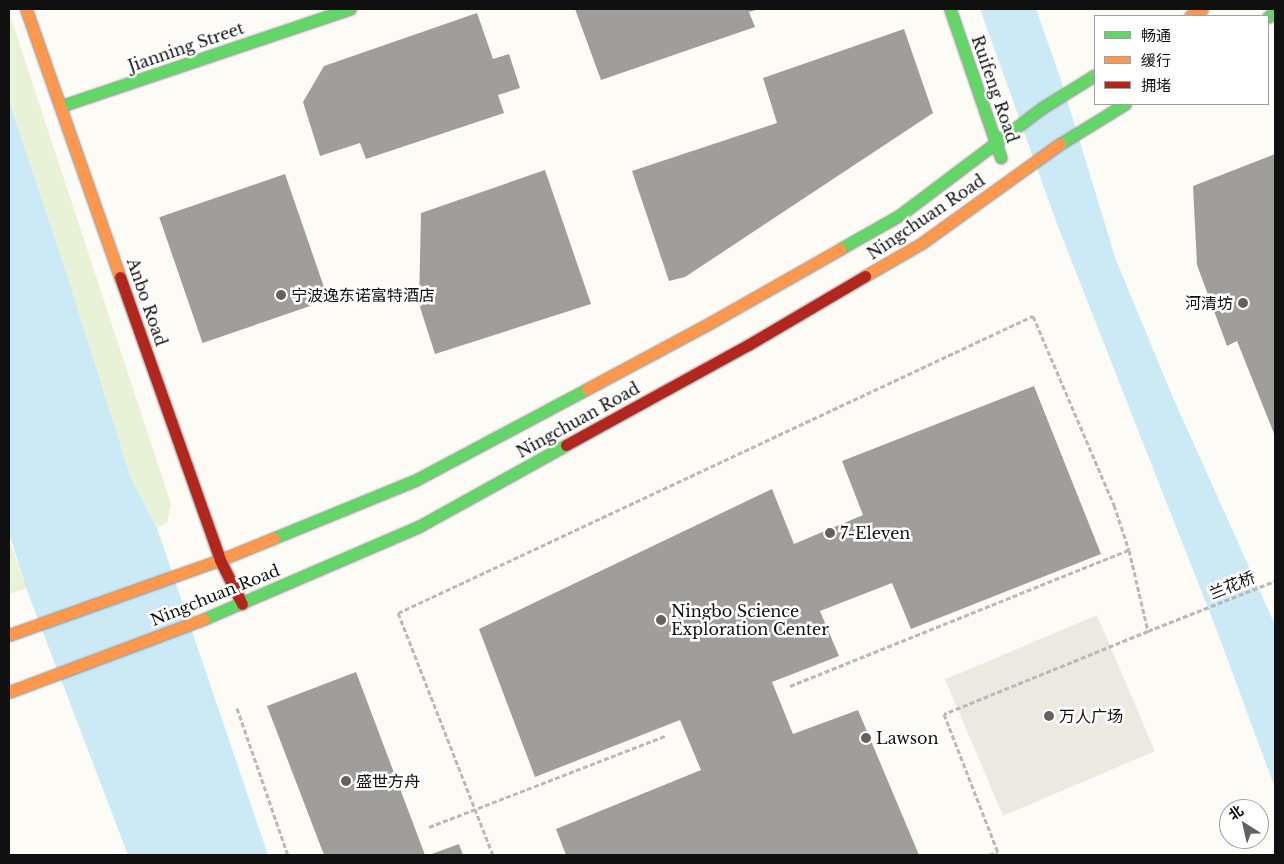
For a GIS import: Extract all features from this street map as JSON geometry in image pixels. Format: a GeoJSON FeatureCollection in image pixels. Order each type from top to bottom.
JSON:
{"type":"FeatureCollection","features":[{"type":"Feature","properties":{"kind":"main road","name":"Anbo Road"},"geometry":{"type":"LineString","coordinates":[[26,9],[220,560],[242,604]]}},
{"type":"Feature","properties":{"kind":"main road","name":"Jianning Street"},"geometry":{"type":"LineString","coordinates":[[61,106],[350,9]]}},
{"type":"Feature","properties":{"kind":"main road","name":"Ruifeng Road"},"geometry":{"type":"LineString","coordinates":[[950,9],[1009,181]]}},
{"type":"Feature","properties":{"kind":"main road","name":"Ningchuan Road"},"geometry":{"type":"LineString","coordinates":[[9,634],[220,560],[414,481],[701,328],[900,214],[1042,108],[1094,76]]}},
{"type":"Feature","properties":{"kind":"main road","name":"Ningchuan Road"},"geometry":{"type":"LineString","coordinates":[[9,692],[242,604],[418,527],[730,355],[922,243],[1071,136],[1122,105]]}},
{"type":"Feature","properties":{"kind":"path"},"geometry":{"type":"LineString","coordinates":[[493,855],[398,613],[1033,316],[1114,505],[1128,550],[1148,631]]}},
{"type":"Feature","properties":{"kind":"path"},"geometry":{"type":"LineString","coordinates":[[790,686],[1128,550]]}},
{"type":"Feature","properties":{"kind":"path","name":"兰花桥"},"geometry":{"type":"LineString","coordinates":[[998,854],[944,714],[1275,581]]}},
{"type":"Feature","properties":{"kind":"path"},"geometry":{"type":"LineString","coordinates":[[237,708],[288,855]]}},
{"type":"Feature","properties":{"kind":"path"},"geometry":{"type":"LineString","coordinates":[[429,827],[664,736]]}},
{"type":"Feature","properties":{"kind":"path"},"geometry":{"type":"LineString","coordinates":[[989,855],[998,854]]}},
{"type":"Feature","properties":{"kind":"green space"},"geometry":{"type":"Polygon","coordinates":[[[9,12],[171,504],[167,523],[157,528],[131,478],[67,275],[9,101],[9,12]]]}},
{"type":"Feature","properties":{"kind":"green space"},"geometry":{"type":"Polygon","coordinates":[[[9,540],[26,588],[9,594],[9,540]]]}},
{"type":"Feature","properties":{"kind":"shaded area","name":"万人广场"},"geometry":{"type":"Polygon","coordinates":[[[1097,615],[1155,751],[1003,816],[945,679],[1097,615]]]}},
{"type":"Feature","properties":{"kind":"water"},"geometry":{"type":"Polygon","coordinates":[[[980,9],[1036,9],[1061,80],[1116,260],[1171,393],[1275,625],[1275,788],[1217,631],[1057,224],[980,9]]]}},
{"type":"Feature","properties":{"kind":"water"},"geometry":{"type":"Polygon","coordinates":[[[9,101],[67,275],[131,478],[157,528],[268,855],[128,855],[26,588],[9,533],[9,101]]]}},
{"type":"Feature","properties":{"kind":"building"},"geometry":{"type":"Polygon","coordinates":[[[575,9],[759,9],[749,12],[755,27],[601,80],[575,9]]]}},
{"type":"Feature","properties":{"kind":"building"},"geometry":{"type":"Polygon","coordinates":[[[477,13],[493,59],[509,54],[520,88],[498,95],[504,113],[366,159],[360,143],[320,156],[303,102],[324,66],[477,13]]]}},
{"type":"Feature","properties":{"kind":"building"},"geometry":{"type":"Polygon","coordinates":[[[904,29],[933,113],[685,277],[669,281],[632,171],[777,123],[763,78],[904,29]]]}},
{"type":"Feature","properties":{"kind":"building","name":"河清坊"},"geometry":{"type":"Polygon","coordinates":[[[1275,154],[1275,436],[1237,341],[1227,346],[1197,265],[1193,186],[1275,154]]]}},
{"type":"Feature","properties":{"kind":"building"},"geometry":{"type":"Polygon","coordinates":[[[545,170],[591,304],[435,354],[419,304],[421,213],[545,170]]]}},
{"type":"Feature","properties":{"kind":"building"},"geometry":{"type":"Polygon","coordinates":[[[285,174],[328,300],[203,343],[159,217],[285,174]]]}},
{"type":"Feature","properties":{"kind":"building","name":"Ningbo Science Exploration Center"},"geometry":{"type":"Polygon","coordinates":[[[1034,386],[1101,554],[911,629],[892,583],[820,611],[839,656],[772,682],[793,734],[858,710],[919,855],[566,855],[556,829],[701,770],[680,720],[535,777],[479,629],[772,489],[794,544],[863,515],[842,461],[1034,386]]]}},
{"type":"Feature","properties":{"kind":"building","name":"盛世方舟"},"geometry":{"type":"Polygon","coordinates":[[[356,672],[425,855],[324,855],[267,706],[356,672]]]}},
{"type":"Feature","properties":{"kind":"building"},"geometry":{"type":"Polygon","coordinates":[[[459,844],[463,855],[429,855],[459,844]]]}},
{"type":"Feature","properties":{"kind":"traffic: fast"},"geometry":{"type":"LineString","coordinates":[[61,106],[350,9]]}},
{"type":"Feature","properties":{"kind":"traffic: fast"},"geometry":{"type":"LineString","coordinates":[[950,9],[1001,158]]}},
{"type":"Feature","properties":{"kind":"traffic: fast"},"geometry":{"type":"LineString","coordinates":[[1269,16],[1275,12]]}},
{"type":"Feature","properties":{"kind":"traffic: fast"},"geometry":{"type":"LineString","coordinates":[[840,249],[900,215],[1042,108],[1094,76]]}},
{"type":"Feature","properties":{"kind":"traffic: fast"},"geometry":{"type":"LineString","coordinates":[[1060,144],[1123,105]]}},
{"type":"Feature","properties":{"kind":"traffic: fast"},"geometry":{"type":"LineString","coordinates":[[274,538],[414,481],[587,389]]}},
{"type":"Feature","properties":{"kind":"traffic: fast"},"geometry":{"type":"LineString","coordinates":[[204,619],[418,527],[566,445]]}},
{"type":"Feature","properties":{"kind":"traffic: slow"},"geometry":{"type":"LineString","coordinates":[[26,9],[120,277]]}},
{"type":"Feature","properties":{"kind":"traffic: slow"},"geometry":{"type":"LineString","coordinates":[[1192,15],[1202,9]]}},
{"type":"Feature","properties":{"kind":"traffic: slow"},"geometry":{"type":"LineString","coordinates":[[865,276],[922,243],[1060,144]]}},
{"type":"Feature","properties":{"kind":"traffic: slow"},"geometry":{"type":"LineString","coordinates":[[587,389],[710,323],[840,249]]}},
{"type":"Feature","properties":{"kind":"traffic: slow"},"geometry":{"type":"LineString","coordinates":[[9,635],[220,560],[274,538]]}},
{"type":"Feature","properties":{"kind":"traffic: slow"},"geometry":{"type":"LineString","coordinates":[[9,692],[204,619]]}},
{"type":"Feature","properties":{"kind":"traffic: jam"},"geometry":{"type":"LineString","coordinates":[[566,445],[748,345],[865,276]]}},
{"type":"Feature","properties":{"kind":"traffic: jam"},"geometry":{"type":"LineString","coordinates":[[120,277],[220,560],[242,604]]}},
{"type":"Feature","properties":{"kind":"place","name":"宁波逸东诺富特酒店"},"geometry":{"type":"Point","coordinates":[281,295]}},
{"type":"Feature","properties":{"kind":"place","name":"河清坊"},"geometry":{"type":"Point","coordinates":[1243,303]}},
{"type":"Feature","properties":{"kind":"place","name":"7-Eleven"},"geometry":{"type":"Point","coordinates":[830,533]}},
{"type":"Feature","properties":{"kind":"place","name":"Ningbo Science Exploration Center"},"geometry":{"type":"Point","coordinates":[661,620]}},
{"type":"Feature","properties":{"kind":"place","name":"万人广场"},"geometry":{"type":"Point","coordinates":[1049,716]}},
{"type":"Feature","properties":{"kind":"place","name":"Lawson"},"geometry":{"type":"Point","coordinates":[866,738]}},
{"type":"Feature","properties":{"kind":"place","name":"盛世方舟"},"geometry":{"type":"Point","coordinates":[346,781]}}]}
